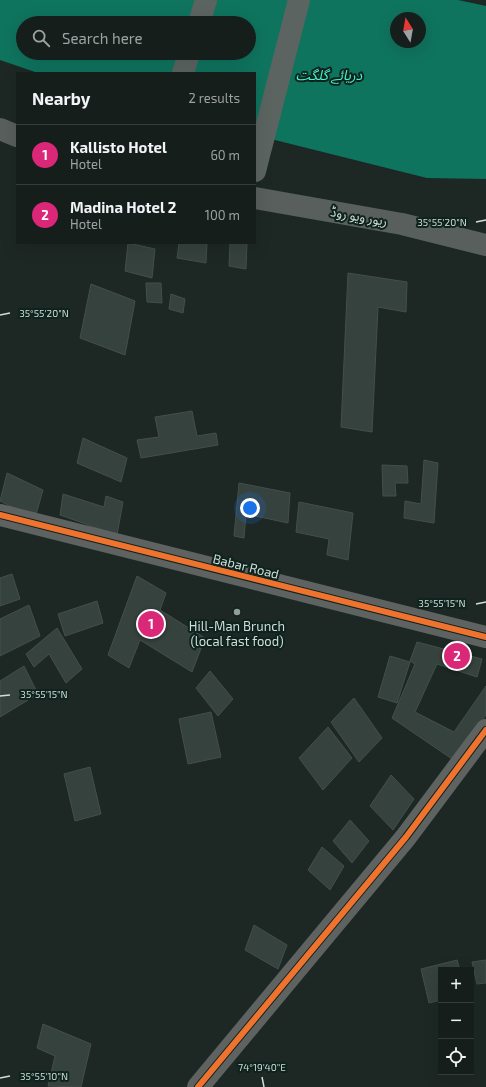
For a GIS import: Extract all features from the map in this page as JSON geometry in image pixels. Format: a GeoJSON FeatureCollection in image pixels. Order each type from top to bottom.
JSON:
{"type":"FeatureCollection","features":[{"type":"Feature","properties":{"kind":"highway"},"geometry":{"type":"LineString","coordinates":[[0,129],[16,136]]}},
{"type":"Feature","properties":{"kind":"highway","name":"ریور ویو روڈ"},"geometry":{"type":"LineString","coordinates":[[256,198],[402,224],[486,245]]}},
{"type":"Feature","properties":{"kind":"main road"},"geometry":{"type":"LineString","coordinates":[[201,16],[206,0]]}},
{"type":"Feature","properties":{"kind":"main road"},"geometry":{"type":"LineString","coordinates":[[256,167],[299,0]]}},
{"type":"Feature","properties":{"kind":"main road"},"geometry":{"type":"LineString","coordinates":[[183,72],[187,60]]}},
{"type":"Feature","properties":{"kind":"street","name":"Babar Road"},"geometry":{"type":"LineString","coordinates":[[0,515],[486,637]]}},
{"type":"Feature","properties":{"kind":"street"},"geometry":{"type":"LineString","coordinates":[[198,1087],[406,837],[486,730]]}},
{"type":"Feature","properties":{"kind":"water","name":"دریائے گلگت"},"geometry":{"type":"Polygon","coordinates":[[[0,0],[458,0],[486,6],[486,179],[427,178],[256,135],[256,72],[35,72],[0,60],[0,0]]]}},
{"type":"Feature","properties":{"kind":"building"},"geometry":{"type":"Polygon","coordinates":[[[128,244],[155,249],[152,278],[125,271],[128,244]]]}},
{"type":"Feature","properties":{"kind":"building"},"geometry":{"type":"Polygon","coordinates":[[[179,244],[207,244],[206,263],[177,258],[179,244]]]}},
{"type":"Feature","properties":{"kind":"building"},"geometry":{"type":"Polygon","coordinates":[[[230,244],[247,244],[246,269],[229,266],[230,244]]]}},
{"type":"Feature","properties":{"kind":"building"},"geometry":{"type":"Polygon","coordinates":[[[348,273],[407,282],[406,312],[378,307],[372,432],[341,427],[348,273]]]}},
{"type":"Feature","properties":{"kind":"building"},"geometry":{"type":"Polygon","coordinates":[[[146,283],[161,283],[162,303],[147,302],[146,283]]]}},
{"type":"Feature","properties":{"kind":"building"},"geometry":{"type":"Polygon","coordinates":[[[91,284],[135,301],[125,355],[80,338],[91,284]]]}},
{"type":"Feature","properties":{"kind":"building"},"geometry":{"type":"Polygon","coordinates":[[[171,294],[185,299],[183,313],[169,309],[171,294]]]}},
{"type":"Feature","properties":{"kind":"building"},"geometry":{"type":"Polygon","coordinates":[[[192,411],[197,436],[216,433],[218,445],[141,458],[137,440],[159,437],[155,417],[192,411]]]}},
{"type":"Feature","properties":{"kind":"building"},"geometry":{"type":"Polygon","coordinates":[[[83,438],[127,458],[121,482],[77,463],[83,438]]]}},
{"type":"Feature","properties":{"kind":"building"},"geometry":{"type":"Polygon","coordinates":[[[424,460],[438,463],[434,523],[404,518],[405,501],[421,504],[424,460]]]}},
{"type":"Feature","properties":{"kind":"building"},"geometry":{"type":"Polygon","coordinates":[[[382,465],[407,466],[408,483],[395,483],[396,496],[383,496],[382,465]]]}},
{"type":"Feature","properties":{"kind":"building"},"geometry":{"type":"Polygon","coordinates":[[[7,473],[43,490],[35,518],[0,501],[7,473]]]}},
{"type":"Feature","properties":{"kind":"building"},"geometry":{"type":"Polygon","coordinates":[[[239,483],[290,493],[288,523],[246,514],[244,538],[234,536],[239,483]]]}},
{"type":"Feature","properties":{"kind":"building"},"geometry":{"type":"Polygon","coordinates":[[[63,494],[104,507],[106,496],[123,502],[117,535],[60,515],[63,494]]]}},
{"type":"Feature","properties":{"kind":"building"},"geometry":{"type":"Polygon","coordinates":[[[299,502],[353,513],[348,560],[327,555],[329,539],[296,532],[299,502]]]}},
{"type":"Feature","properties":{"kind":"building"},"geometry":{"type":"Polygon","coordinates":[[[12,574],[20,599],[0,606],[0,578],[12,574]]]}},
{"type":"Feature","properties":{"kind":"building"},"geometry":{"type":"Polygon","coordinates":[[[137,576],[166,593],[160,610],[205,638],[192,672],[140,640],[129,668],[108,655],[137,576]]]}},
{"type":"Feature","properties":{"kind":"building"},"geometry":{"type":"Polygon","coordinates":[[[97,601],[103,623],[65,636],[58,614],[97,601]]]}},
{"type":"Feature","properties":{"kind":"building"},"geometry":{"type":"Polygon","coordinates":[[[29,605],[40,636],[0,656],[0,619],[29,605]]]}},
{"type":"Feature","properties":{"kind":"building"},"geometry":{"type":"Polygon","coordinates":[[[57,628],[82,669],[66,683],[49,654],[34,667],[26,654],[57,628]]]}},
{"type":"Feature","properties":{"kind":"building"},"geometry":{"type":"Polygon","coordinates":[[[417,642],[482,659],[477,677],[437,664],[415,712],[454,732],[486,686],[486,715],[452,759],[392,718],[415,664],[410,661],[417,642]]]}},
{"type":"Feature","properties":{"kind":"building"},"geometry":{"type":"Polygon","coordinates":[[[390,656],[410,662],[397,703],[378,697],[390,656]]]}},
{"type":"Feature","properties":{"kind":"building"},"geometry":{"type":"Polygon","coordinates":[[[24,666],[38,694],[0,717],[0,681],[24,666]]]}},
{"type":"Feature","properties":{"kind":"building"},"geometry":{"type":"Polygon","coordinates":[[[210,671],[233,699],[218,716],[196,688],[210,671]]]}},
{"type":"Feature","properties":{"kind":"building"},"geometry":{"type":"Polygon","coordinates":[[[354,698],[382,738],[359,762],[331,722],[354,698]]]}},
{"type":"Feature","properties":{"kind":"building"},"geometry":{"type":"Polygon","coordinates":[[[211,712],[221,757],[188,764],[179,719],[211,712]]]}},
{"type":"Feature","properties":{"kind":"building"},"geometry":{"type":"Polygon","coordinates":[[[328,727],[352,758],[323,790],[299,758],[328,727]]]}},
{"type":"Feature","properties":{"kind":"building"},"geometry":{"type":"Polygon","coordinates":[[[90,767],[101,814],[75,821],[64,774],[90,767]]]}},
{"type":"Feature","properties":{"kind":"building"},"geometry":{"type":"Polygon","coordinates":[[[391,775],[414,799],[393,830],[370,806],[391,775]]]}},
{"type":"Feature","properties":{"kind":"building"},"geometry":{"type":"Polygon","coordinates":[[[350,820],[369,841],[352,863],[333,841],[350,820]]]}},
{"type":"Feature","properties":{"kind":"building"},"geometry":{"type":"Polygon","coordinates":[[[322,847],[344,866],[330,890],[308,870],[322,847]]]}},
{"type":"Feature","properties":{"kind":"building"},"geometry":{"type":"Polygon","coordinates":[[[254,925],[287,945],[278,969],[245,950],[254,925]]]}},
{"type":"Feature","properties":{"kind":"building"},"geometry":{"type":"Polygon","coordinates":[[[457,960],[459,967],[438,967],[438,1001],[429,1003],[421,969],[457,960]]]}},
{"type":"Feature","properties":{"kind":"building"},"geometry":{"type":"Polygon","coordinates":[[[486,960],[486,983],[477,984],[472,962],[486,960]]]}},
{"type":"Feature","properties":{"kind":"building"},"geometry":{"type":"Polygon","coordinates":[[[43,1024],[91,1044],[81,1087],[48,1086],[55,1056],[37,1048],[43,1024]]]}},
{"type":"Feature","properties":{"kind":"cycle path"},"geometry":{"type":"LineString","coordinates":[[0,515],[486,637]]}},
{"type":"Feature","properties":{"kind":"cycle path"},"geometry":{"type":"LineString","coordinates":[[198,1087],[406,837],[486,730]]}},
{"type":"Feature","properties":{"kind":"place","name":"Hill-Man Brunch (local fast food)"},"geometry":{"type":"Point","coordinates":[237,612]}},
{"type":"Feature","properties":{"kind":"place","name":"Kallisto Hotel"},"geometry":{"type":"Point","coordinates":[151,624]}},
{"type":"Feature","properties":{"kind":"place","name":"Madina Hotel 2"},"geometry":{"type":"Point","coordinates":[457,656]}}]}
